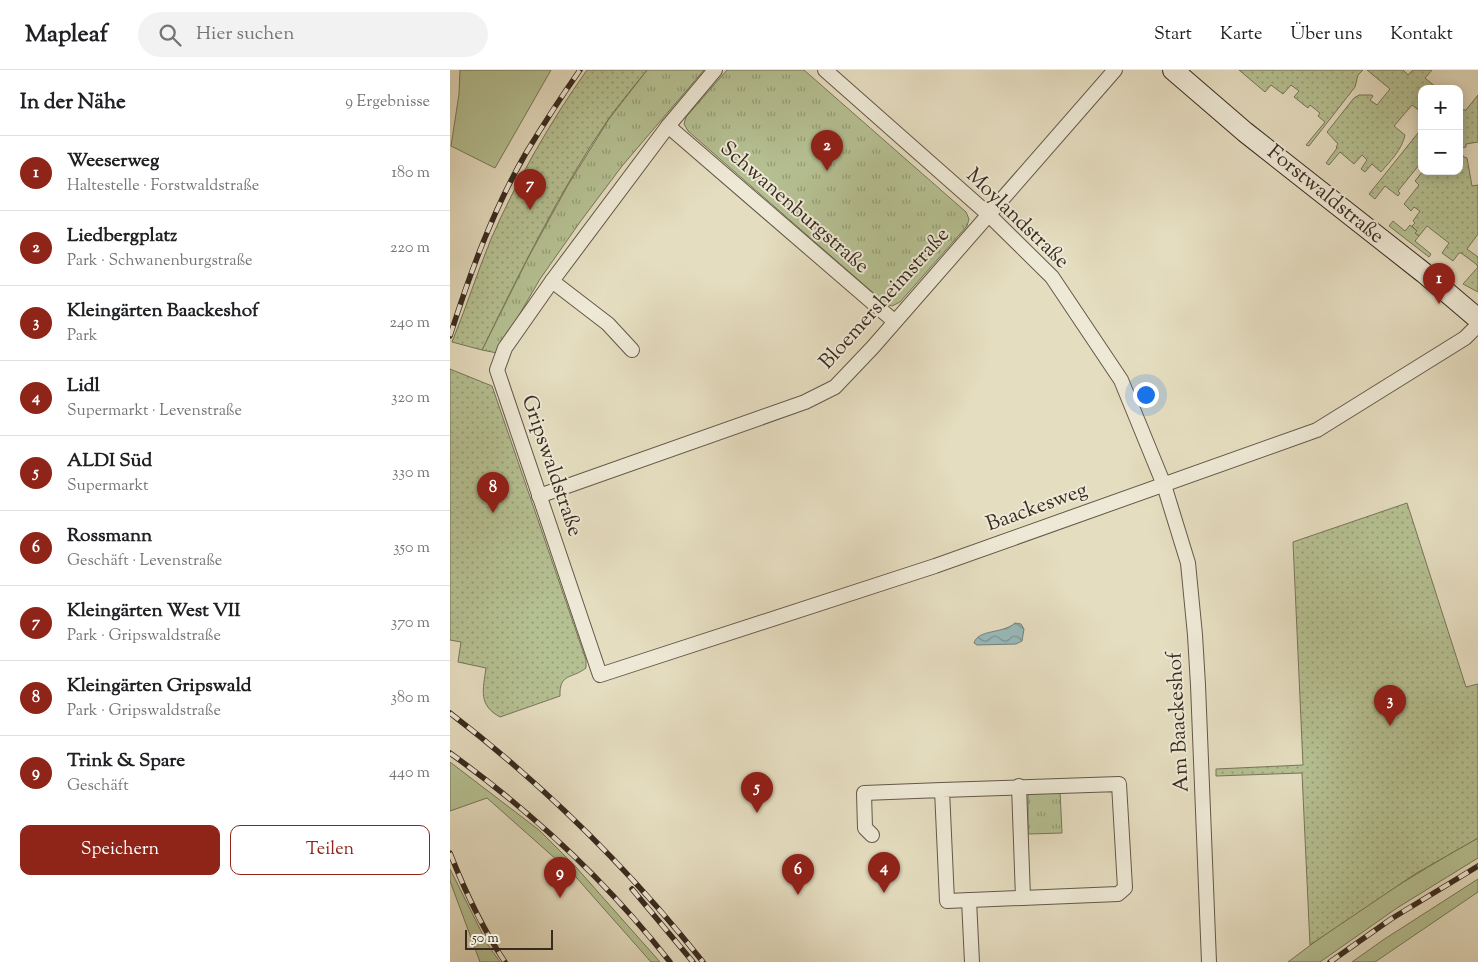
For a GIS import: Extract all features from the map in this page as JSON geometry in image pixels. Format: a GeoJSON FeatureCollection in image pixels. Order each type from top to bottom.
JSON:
{"type":"FeatureCollection","features":[{"type":"Feature","properties":{"kind":"street","name":"Gripswaldstraße"},"geometry":{"type":"LineString","coordinates":[[600,675],[497,370],[505,348],[552,281],[668,126],[715,70]]}},
{"type":"Feature","properties":{"kind":"street","name":"Moylandstraße"},"geometry":{"type":"LineString","coordinates":[[825,70],[988,214],[1052,277],[1121,380],[1164,485]]}},
{"type":"Feature","properties":{"kind":"street","name":"Bloemersheimstraße"},"geometry":{"type":"LineString","coordinates":[[539,496],[805,402],[835,387],[873,347],[1115,70]]}},
{"type":"Feature","properties":{"kind":"street","name":"Forstwaldstraße"},"geometry":{"type":"LineString","coordinates":[[1173,70],[1246,132],[1424,273],[1478,319]]}},
{"type":"Feature","properties":{"kind":"street","name":"Schwanenburgstraße"},"geometry":{"type":"LineString","coordinates":[[668,126],[894,321]]}},
{"type":"Feature","properties":{"kind":"street"},"geometry":{"type":"LineString","coordinates":[[552,281],[608,324],[632,350]]}},
{"type":"Feature","properties":{"kind":"street","name":"Baackesweg"},"geometry":{"type":"LineString","coordinates":[[600,675],[918,571],[1317,430],[1467,336],[1478,326]]}},
{"type":"Feature","properties":{"kind":"street","name":"Am Baackeshof"},"geometry":{"type":"LineString","coordinates":[[1164,485],[1188,563],[1196,635],[1209,962]]}},
{"type":"Feature","properties":{"kind":"street"},"geometry":{"type":"LineString","coordinates":[[872,835],[865,828],[864,793],[1020,786],[1119,784],[1125,888],[1118,894],[948,901],[942,790]]}},
{"type":"Feature","properties":{"kind":"street"},"geometry":{"type":"LineString","coordinates":[[1020,786],[1023,898]]}},
{"type":"Feature","properties":{"kind":"street"},"geometry":{"type":"LineString","coordinates":[[969,900],[972,962]]}},
{"type":"Feature","properties":{"kind":"green space"},"geometry":{"type":"Polygon","coordinates":[[[460,70],[551,70],[495,168],[451,146],[459,94],[460,70]]]}},
{"type":"Feature","properties":{"kind":"green space"},"geometry":{"type":"Polygon","coordinates":[[[587,70],[647,70],[609,118],[557,202],[482,350],[452,342],[491,239],[512,195],[547,131],[587,70]]]}},
{"type":"Feature","properties":{"kind":"green space"},"geometry":{"type":"Polygon","coordinates":[[[647,70],[704,70],[622,166],[580,222],[540,279],[497,353],[482,350],[528,258],[568,185],[609,119],[647,70]]]}},
{"type":"Feature","properties":{"kind":"green space"},"geometry":{"type":"Polygon","coordinates":[[[727,70],[804,70],[966,212],[969,219],[967,226],[900,302],[892,306],[886,304],[688,131],[684,124],[686,117],[727,70]]]}},
{"type":"Feature","properties":{"kind":"green space"},"geometry":{"type":"Polygon","coordinates":[[[1239,70],[1363,70],[1358,75],[1355,87],[1309,146],[1306,145],[1325,122],[1318,116],[1320,113],[1310,105],[1308,108],[1294,97],[1299,91],[1291,85],[1283,94],[1271,85],[1265,92],[1239,70]]]}},
{"type":"Feature","properties":{"kind":"green space"},"geometry":{"type":"Polygon","coordinates":[[[1367,70],[1403,70],[1408,75],[1413,70],[1432,70],[1425,78],[1433,85],[1418,85],[1418,110],[1412,105],[1394,126],[1405,135],[1401,146],[1381,172],[1372,164],[1365,172],[1361,169],[1367,160],[1362,155],[1354,164],[1340,152],[1329,165],[1326,163],[1338,144],[1327,132],[1354,98],[1359,95],[1372,95],[1370,100],[1377,105],[1390,89],[1367,70]]]}},
{"type":"Feature","properties":{"kind":"green space"},"geometry":{"type":"Polygon","coordinates":[[[1478,95],[1478,142],[1466,144],[1466,147],[1463,148],[1463,110],[1466,110],[1478,95]]]}},
{"type":"Feature","properties":{"kind":"green space"},"geometry":{"type":"Polygon","coordinates":[[[1418,133],[1418,166],[1398,191],[1400,193],[1398,196],[1385,186],[1375,199],[1369,194],[1418,133]]]}},
{"type":"Feature","properties":{"kind":"green space"},"geometry":{"type":"Polygon","coordinates":[[[1463,156],[1467,158],[1472,186],[1478,185],[1478,234],[1467,249],[1478,257],[1478,267],[1461,253],[1453,261],[1442,253],[1449,243],[1427,226],[1419,236],[1415,233],[1417,231],[1412,226],[1415,223],[1413,221],[1420,211],[1414,207],[1411,211],[1404,204],[1419,185],[1415,181],[1420,175],[1463,175],[1463,156]]]}},
{"type":"Feature","properties":{"kind":"green space"},"geometry":{"type":"Polygon","coordinates":[[[1393,221],[1405,231],[1410,225],[1417,231],[1415,233],[1419,236],[1415,241],[1431,254],[1429,257],[1389,226],[1393,221]]]}},
{"type":"Feature","properties":{"kind":"green space"},"geometry":{"type":"Polygon","coordinates":[[[1478,267],[1478,292],[1463,284],[1478,267]]]}},
{"type":"Feature","properties":{"kind":"green space"},"geometry":{"type":"Polygon","coordinates":[[[450,369],[492,386],[586,660],[586,668],[564,680],[560,689],[560,696],[500,717],[485,702],[483,690],[486,668],[458,662],[461,642],[450,640],[450,369]]]}},
{"type":"Feature","properties":{"kind":"green space"},"geometry":{"type":"Polygon","coordinates":[[[1407,503],[1466,687],[1478,684],[1478,838],[1415,874],[1310,945],[1302,773],[1216,776],[1216,769],[1303,765],[1293,542],[1407,503]]]}},
{"type":"Feature","properties":{"kind":"green space"},"geometry":{"type":"Polygon","coordinates":[[[450,762],[539,830],[575,866],[660,962],[651,962],[575,876],[487,798],[450,811],[450,762]]]}},
{"type":"Feature","properties":{"kind":"green space"},"geometry":{"type":"Polygon","coordinates":[[[1060,791],[1062,833],[1028,834],[1028,794],[1060,791]]]}},
{"type":"Feature","properties":{"kind":"green space"},"geometry":{"type":"Polygon","coordinates":[[[1478,838],[1478,858],[1397,908],[1320,962],[1288,962],[1334,928],[1381,897],[1478,838]]]}},
{"type":"Feature","properties":{"kind":"green space"},"geometry":{"type":"Polygon","coordinates":[[[450,869],[488,945],[500,962],[480,962],[450,881],[450,869]]]}},
{"type":"Feature","properties":{"kind":"green space"},"geometry":{"type":"Polygon","coordinates":[[[1478,879],[1478,892],[1375,962],[1352,962],[1383,940],[1478,879]]]}},
{"type":"Feature","properties":{"kind":"water"},"geometry":{"type":"Polygon","coordinates":[[[1015,623],[1021,624],[1024,629],[1022,641],[1016,644],[977,645],[974,643],[976,639],[986,633],[1004,629],[1015,623]]]}},
{"type":"Feature","properties":{"kind":"railway"},"geometry":{"type":"LineString","coordinates":[[450,336],[474,265],[503,197],[526,153],[580,70]]}},
{"type":"Feature","properties":{"kind":"railway"},"geometry":{"type":"LineString","coordinates":[[450,713],[519,770],[584,830],[646,894],[703,962]]}},
{"type":"Feature","properties":{"kind":"railway"},"geometry":{"type":"LineString","coordinates":[[450,753],[510,799],[568,850],[621,904],[670,962]]}},
{"type":"Feature","properties":{"kind":"railway"},"geometry":{"type":"LineString","coordinates":[[450,853],[474,909],[505,962]]}},
{"type":"Feature","properties":{"kind":"railway"},"geometry":{"type":"LineString","coordinates":[[1330,962],[1391,919],[1478,866]]}},
{"type":"Feature","properties":{"kind":"railway"},"geometry":{"type":"LineString","coordinates":[[632,889],[693,962]]}},
{"type":"Feature","properties":{"kind":"place","name":"Liedbergplatz"},"geometry":{"type":"Point","coordinates":[827,171]}},
{"type":"Feature","properties":{"kind":"place","name":"Kleingärten West VII"},"geometry":{"type":"Point","coordinates":[530,210]}},
{"type":"Feature","properties":{"kind":"place","name":"Weeserweg"},"geometry":{"type":"Point","coordinates":[1439,304]}},
{"type":"Feature","properties":{"kind":"place","name":"Kleingärten Gripswald"},"geometry":{"type":"Point","coordinates":[493,513]}},
{"type":"Feature","properties":{"kind":"place","name":"Kleingärten Baackeshof"},"geometry":{"type":"Point","coordinates":[1390,726]}},
{"type":"Feature","properties":{"kind":"place","name":"ALDI Süd"},"geometry":{"type":"Point","coordinates":[757,813]}},
{"type":"Feature","properties":{"kind":"place","name":"Lidl"},"geometry":{"type":"Point","coordinates":[884,893]}},
{"type":"Feature","properties":{"kind":"place","name":"Rossmann"},"geometry":{"type":"Point","coordinates":[798,895]}},
{"type":"Feature","properties":{"kind":"place","name":"Trink & Spare"},"geometry":{"type":"Point","coordinates":[560,898]}}]}
